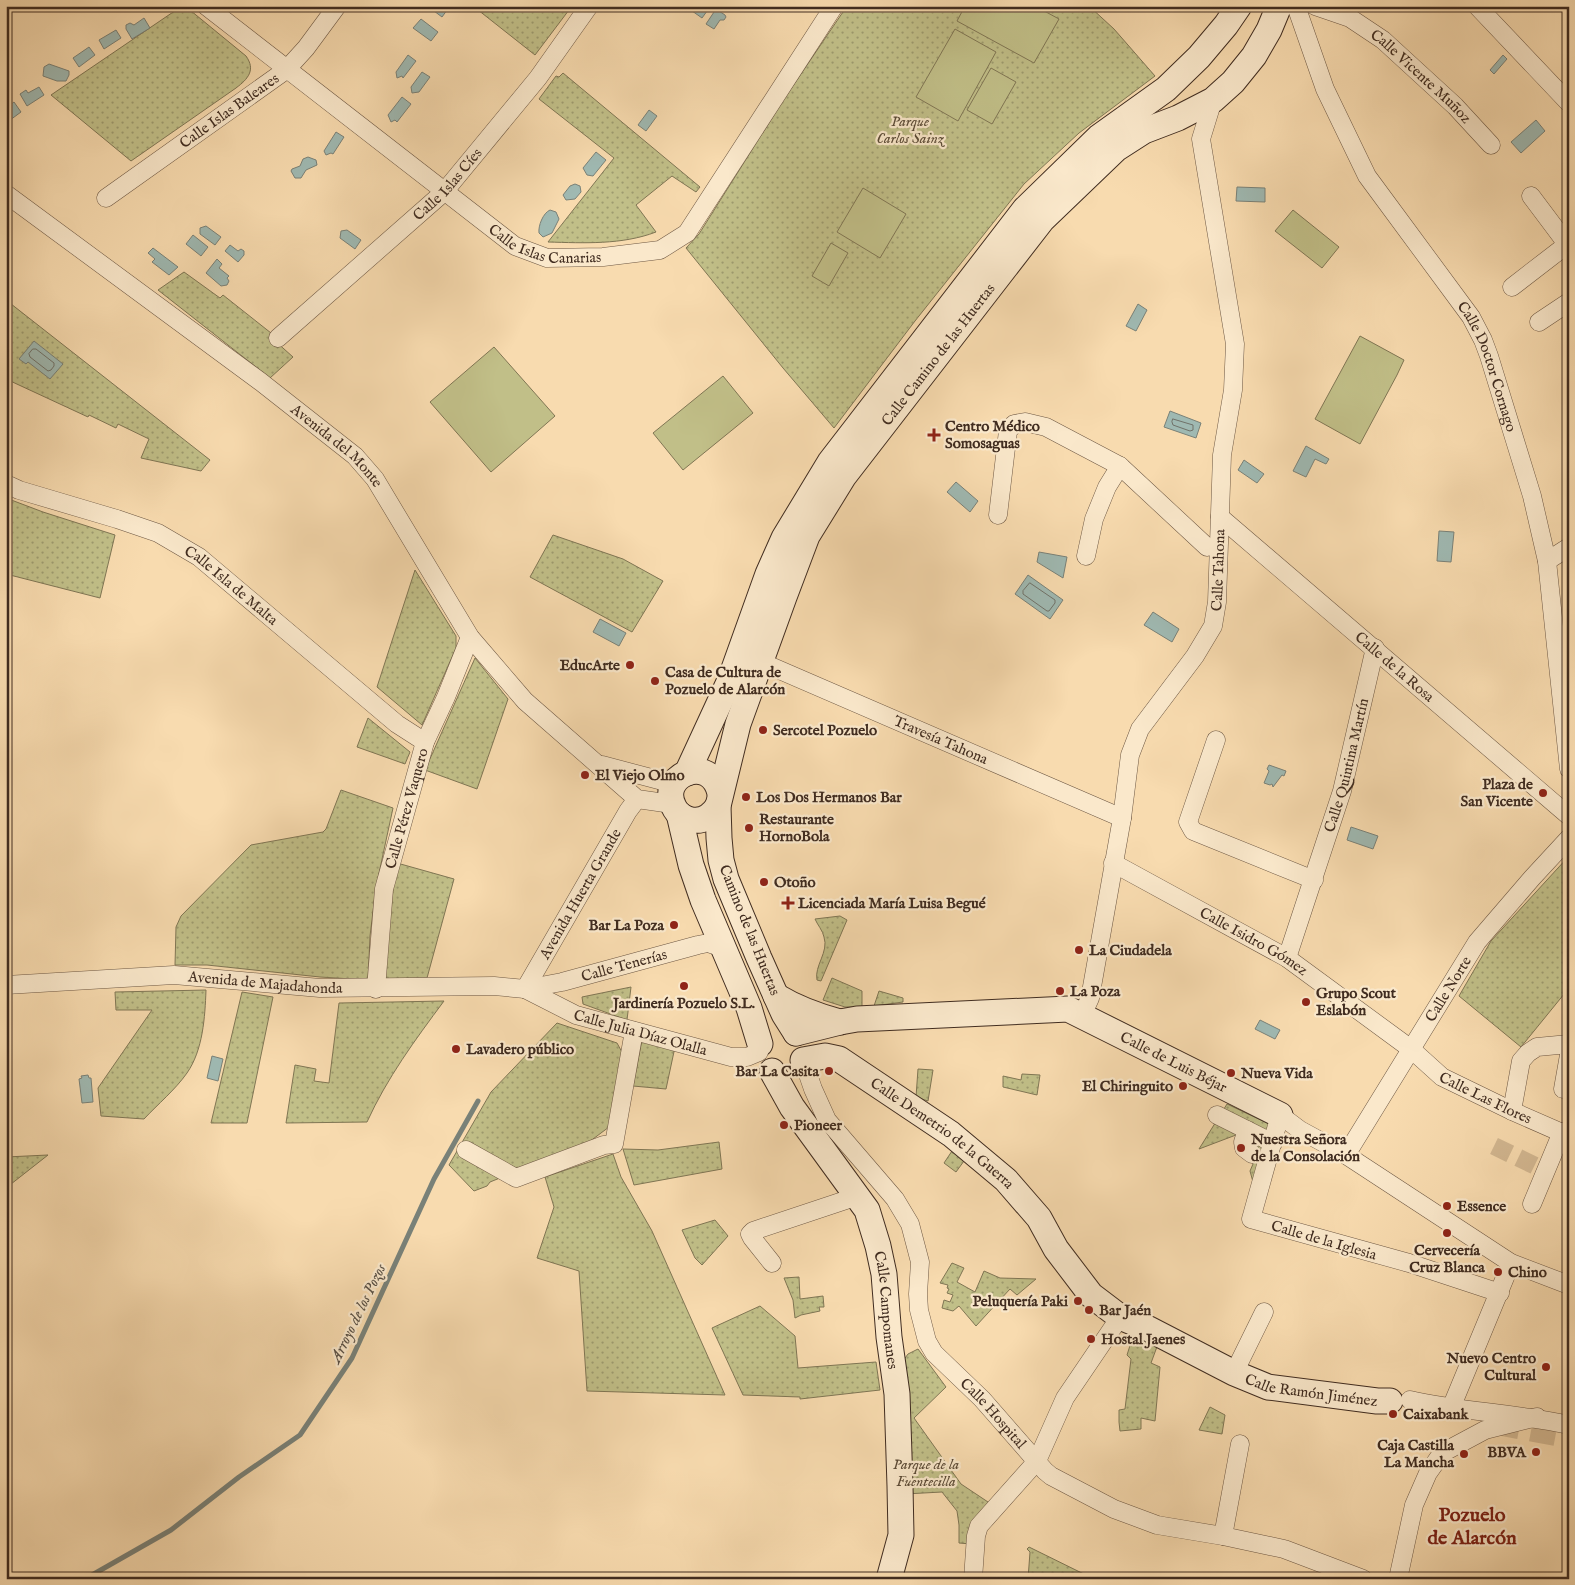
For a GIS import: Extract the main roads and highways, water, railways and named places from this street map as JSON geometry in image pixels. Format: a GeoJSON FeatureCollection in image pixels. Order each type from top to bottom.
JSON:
{"type":"FeatureCollection","features":[{"type":"Feature","properties":{"kind":"main road","name":"Calle Camino de las Huertas"},"geometry":{"type":"LineString","coordinates":[[678,794],[730,680],[764,583],[784,538],[830,462],[1025,209],[1099,136],[1166,89],[1199,57],[1226,25],[1238,6]]}},
{"type":"Feature","properties":{"kind":"main road","name":"Calle Camino de las Huertas"},"geometry":{"type":"LineString","coordinates":[[719,800],[738,724],[807,536],[844,476],[1042,220],[1116,149],[1144,131],[1178,118],[1213,100],[1233,82],[1254,56],[1269,30],[1279,6]]}},
{"type":"Feature","properties":{"kind":"main road"},"geometry":{"type":"LineString","coordinates":[[694,771],[709,775],[715,780],[719,800],[708,818],[693,820],[678,794],[694,771]]}},
{"type":"Feature","properties":{"kind":"main road","name":"Camino de las Huertas"},"geometry":{"type":"LineString","coordinates":[[678,794],[691,865],[722,948],[749,1008],[764,1056]]}},
{"type":"Feature","properties":{"kind":"main road","name":"Camino de las Huertas"},"geometry":{"type":"LineString","coordinates":[[719,800],[720,846],[726,879],[758,958],[796,1033]]}},
{"type":"Feature","properties":{"kind":"main road"},"geometry":{"type":"LineString","coordinates":[[776,996],[794,1007],[840,1022]]}},
{"type":"Feature","properties":{"kind":"main road","name":"Calle de Luis Béjar"},"geometry":{"type":"LineString","coordinates":[[796,1033],[840,1022],[1056,1008],[1068,1009],[1079,1013],[1276,1130]]}},
{"type":"Feature","properties":{"kind":"main road"},"geometry":{"type":"LineString","coordinates":[[784,1029],[796,1033],[802,1040],[804,1047],[803,1060],[791,1072],[782,1074],[764,1056],[764,1037],[773,1030],[784,1029]]}},
{"type":"Feature","properties":{"kind":"main road","name":"Calle Campomanes"},"geometry":{"type":"LineString","coordinates":[[764,1056],[792,1107],[858,1196],[866,1210],[873,1229],[884,1274],[889,1337],[897,1394],[901,1535],[889,1579]]}},
{"type":"Feature","properties":{"kind":"main road","name":"Calle Demetrio de la Guerra"},"geometry":{"type":"LineString","coordinates":[[803,1060],[825,1056],[839,1059],[952,1134],[1006,1180],[1039,1218],[1056,1249],[1091,1295],[1128,1321]]}},
{"type":"Feature","properties":{"kind":"main road","name":"Calle Ramón Jiménez"},"geometry":{"type":"LineString","coordinates":[[1128,1321],[1149,1329],[1234,1373],[1268,1387],[1377,1402],[1400,1400]]}},
{"type":"Feature","properties":{"kind":"water"},"geometry":{"type":"Polygon","coordinates":[[[438,6],[450,6],[442,17],[434,11],[438,6]]]}},
{"type":"Feature","properties":{"kind":"water"},"geometry":{"type":"Polygon","coordinates":[[[685,6],[708,6],[710,7],[702,18],[685,6]]]}},
{"type":"Feature","properties":{"kind":"water"},"geometry":{"type":"Polygon","coordinates":[[[716,9],[726,17],[724,20],[720,20],[714,29],[706,24],[716,9]]]}},
{"type":"Feature","properties":{"kind":"water"},"geometry":{"type":"Polygon","coordinates":[[[144,18],[150,28],[132,39],[126,29],[126,25],[130,23],[134,25],[144,18]]]}},
{"type":"Feature","properties":{"kind":"water"},"geometry":{"type":"Polygon","coordinates":[[[421,19],[438,32],[431,41],[413,28],[421,19]]]}},
{"type":"Feature","properties":{"kind":"water"},"geometry":{"type":"Polygon","coordinates":[[[116,30],[121,38],[104,49],[99,40],[116,30]]]}},
{"type":"Feature","properties":{"kind":"water"},"geometry":{"type":"Polygon","coordinates":[[[89,47],[95,55],[79,67],[73,58],[89,47]]]}},
{"type":"Feature","properties":{"kind":"water"},"geometry":{"type":"Polygon","coordinates":[[[408,55],[416,61],[403,78],[402,76],[397,78],[396,72],[408,55]]]}},
{"type":"Feature","properties":{"kind":"water"},"geometry":{"type":"Polygon","coordinates":[[[1503,55],[1507,59],[1494,74],[1490,70],[1503,55]]]}},
{"type":"Feature","properties":{"kind":"water"},"geometry":{"type":"Polygon","coordinates":[[[49,64],[69,71],[66,81],[57,81],[43,76],[44,67],[49,64]]]}},
{"type":"Feature","properties":{"kind":"water"},"geometry":{"type":"Polygon","coordinates":[[[422,72],[430,77],[419,92],[412,93],[411,87],[422,72]]]}},
{"type":"Feature","properties":{"kind":"water"},"geometry":{"type":"Polygon","coordinates":[[[39,87],[44,95],[27,106],[20,94],[26,90],[28,93],[39,87]]]}},
{"type":"Feature","properties":{"kind":"water"},"geometry":{"type":"Polygon","coordinates":[[[402,97],[411,104],[397,122],[395,120],[391,122],[388,115],[402,97]]]}},
{"type":"Feature","properties":{"kind":"water"},"geometry":{"type":"Polygon","coordinates":[[[14,102],[21,112],[6,123],[6,108],[14,102]]]}},
{"type":"Feature","properties":{"kind":"water"},"geometry":{"type":"Polygon","coordinates":[[[649,110],[657,116],[646,131],[638,125],[649,110]]]}},
{"type":"Feature","properties":{"kind":"water"},"geometry":{"type":"Polygon","coordinates":[[[1536,120],[1545,131],[1521,153],[1511,142],[1536,120]]]}},
{"type":"Feature","properties":{"kind":"water"},"geometry":{"type":"Polygon","coordinates":[[[336,132],[344,137],[333,154],[326,155],[324,151],[336,132]]]}},
{"type":"Feature","properties":{"kind":"water"},"geometry":{"type":"Polygon","coordinates":[[[596,152],[606,160],[593,176],[587,175],[583,168],[596,152]]]}},
{"type":"Feature","properties":{"kind":"water"},"geometry":{"type":"Polygon","coordinates":[[[308,157],[316,160],[317,165],[306,170],[301,178],[295,178],[291,171],[292,169],[300,166],[303,159],[308,157]]]}},
{"type":"Feature","properties":{"kind":"water"},"geometry":{"type":"Polygon","coordinates":[[[575,184],[580,186],[581,192],[575,199],[566,200],[563,195],[570,186],[575,184]]]}},
{"type":"Feature","properties":{"kind":"water"},"geometry":{"type":"Polygon","coordinates":[[[1237,187],[1265,188],[1265,202],[1236,201],[1237,187]]]}},
{"type":"Feature","properties":{"kind":"water"},"geometry":{"type":"Polygon","coordinates":[[[550,210],[556,212],[559,219],[552,233],[543,237],[539,233],[540,223],[545,214],[550,210]]]}},
{"type":"Feature","properties":{"kind":"water"},"geometry":{"type":"Polygon","coordinates":[[[206,226],[221,237],[215,245],[200,234],[200,228],[206,226]]]}},
{"type":"Feature","properties":{"kind":"water"},"geometry":{"type":"Polygon","coordinates":[[[347,230],[361,240],[355,249],[340,238],[341,231],[347,230]]]}},
{"type":"Feature","properties":{"kind":"water"},"geometry":{"type":"Polygon","coordinates":[[[193,235],[208,247],[201,256],[186,244],[193,235]]]}},
{"type":"Feature","properties":{"kind":"water"},"geometry":{"type":"Polygon","coordinates":[[[230,245],[238,251],[241,249],[244,251],[244,255],[238,262],[225,251],[230,245]]]}},
{"type":"Feature","properties":{"kind":"water"},"geometry":{"type":"Polygon","coordinates":[[[153,248],[178,267],[169,275],[152,262],[155,259],[148,253],[153,248]]]}},
{"type":"Feature","properties":{"kind":"water"},"geometry":{"type":"Polygon","coordinates":[[[217,259],[222,264],[219,268],[229,276],[227,278],[229,281],[227,285],[221,286],[206,273],[217,259]]]}},
{"type":"Feature","properties":{"kind":"water"},"geometry":{"type":"Polygon","coordinates":[[[1138,304],[1147,310],[1136,331],[1126,326],[1138,304]]]}},
{"type":"Feature","properties":{"kind":"water"},"geometry":{"type":"Polygon","coordinates":[[[34,341],[63,364],[50,379],[28,362],[26,364],[19,359],[34,341]]]}},
{"type":"Feature","properties":{"kind":"water"},"geometry":{"type":"Polygon","coordinates":[[[1170,411],[1201,423],[1196,438],[1164,427],[1170,411]]]}},
{"type":"Feature","properties":{"kind":"water"},"geometry":{"type":"Polygon","coordinates":[[[1306,446],[1329,459],[1326,464],[1315,459],[1306,477],[1293,471],[1306,446]]]}},
{"type":"Feature","properties":{"kind":"water"},"geometry":{"type":"Polygon","coordinates":[[[1244,460],[1264,474],[1257,483],[1238,470],[1244,460]]]}},
{"type":"Feature","properties":{"kind":"water"},"geometry":{"type":"Polygon","coordinates":[[[956,482],[978,501],[970,512],[947,492],[956,482]]]}},
{"type":"Feature","properties":{"kind":"water"},"geometry":{"type":"Polygon","coordinates":[[[1439,531],[1454,532],[1451,562],[1437,561],[1439,531]]]}},
{"type":"Feature","properties":{"kind":"water"},"geometry":{"type":"Polygon","coordinates":[[[1039,552],[1067,557],[1063,578],[1037,562],[1039,552]]]}},
{"type":"Feature","properties":{"kind":"water"},"geometry":{"type":"Polygon","coordinates":[[[1028,575],[1063,600],[1050,619],[1015,594],[1028,575]]]}},
{"type":"Feature","properties":{"kind":"water"},"geometry":{"type":"Polygon","coordinates":[[[1153,612],[1179,629],[1172,642],[1144,625],[1153,612]]]}},
{"type":"Feature","properties":{"kind":"water"},"geometry":{"type":"Polygon","coordinates":[[[600,619],[626,633],[619,646],[593,632],[600,619]]]}},
{"type":"Feature","properties":{"kind":"water"},"geometry":{"type":"Polygon","coordinates":[[[1269,765],[1286,771],[1284,776],[1282,775],[1273,787],[1272,784],[1264,783],[1269,771],[1267,769],[1269,765]]]}},
{"type":"Feature","properties":{"kind":"water"},"geometry":{"type":"Polygon","coordinates":[[[1351,827],[1378,836],[1373,849],[1347,840],[1351,827]]]}},
{"type":"Feature","properties":{"kind":"water"},"geometry":{"type":"Polygon","coordinates":[[[1260,1020],[1280,1030],[1275,1039],[1255,1029],[1260,1020]]]}},
{"type":"Feature","properties":{"kind":"water"},"geometry":{"type":"Polygon","coordinates":[[[212,1056],[223,1059],[218,1081],[207,1078],[212,1056]]]}},
{"type":"Feature","properties":{"kind":"water"},"geometry":{"type":"Polygon","coordinates":[[[88,1075],[91,1078],[93,1102],[82,1103],[79,1079],[82,1078],[81,1076],[88,1075]]]}},
{"type":"Feature","properties":{"kind":"waterway","name":"Arroyo de los Pozos"},"geometry":{"type":"LineString","coordinates":[[85,1579],[171,1530],[239,1477],[300,1435],[352,1358],[434,1179],[478,1101]]}},
{"type":"Feature","properties":{"kind":"tunnel"},"geometry":{"type":"LineString","coordinates":[[1494,1146],[1546,1171]]}},
{"type":"Feature","properties":{"kind":"tunnel"},"geometry":{"type":"LineString","coordinates":[[1495,1422],[1569,1436]]}},
{"type":"Feature","properties":{"kind":"place","name":"Centro Médico Somosaguas"},"geometry":{"type":"Point","coordinates":[934,435]}},
{"type":"Feature","properties":{"kind":"place","name":"EducArte"},"geometry":{"type":"Point","coordinates":[630,665]}},
{"type":"Feature","properties":{"kind":"place","name":"Casa de Cultura de Pozuelo de Alarcón"},"geometry":{"type":"Point","coordinates":[655,681]}},
{"type":"Feature","properties":{"kind":"place","name":"Sercotel Pozuelo"},"geometry":{"type":"Point","coordinates":[763,730]}},
{"type":"Feature","properties":{"kind":"place","name":"El Viejo Olmo"},"geometry":{"type":"Point","coordinates":[585,775]}},
{"type":"Feature","properties":{"kind":"place","name":"Plaza de San Vicente"},"geometry":{"type":"Point","coordinates":[1543,793]}},
{"type":"Feature","properties":{"kind":"place","name":"Los Dos Hermanos Bar"},"geometry":{"type":"Point","coordinates":[746,797]}},
{"type":"Feature","properties":{"kind":"place","name":"Restaurante HornoBola"},"geometry":{"type":"Point","coordinates":[749,828]}},
{"type":"Feature","properties":{"kind":"place","name":"Otoño"},"geometry":{"type":"Point","coordinates":[764,882]}},
{"type":"Feature","properties":{"kind":"place","name":"Licenciada María Luisa Begué"},"geometry":{"type":"Point","coordinates":[788,903]}},
{"type":"Feature","properties":{"kind":"place","name":"Bar La Poza"},"geometry":{"type":"Point","coordinates":[674,925]}},
{"type":"Feature","properties":{"kind":"place","name":"La Ciudadela"},"geometry":{"type":"Point","coordinates":[1079,950]}},
{"type":"Feature","properties":{"kind":"place","name":"Jardinería Pozuelo S.L."},"geometry":{"type":"Point","coordinates":[684,986]}},
{"type":"Feature","properties":{"kind":"place","name":"La Poza"},"geometry":{"type":"Point","coordinates":[1060,991]}},
{"type":"Feature","properties":{"kind":"place","name":"Grupo Scout Eslabón"},"geometry":{"type":"Point","coordinates":[1306,1002]}},
{"type":"Feature","properties":{"kind":"place","name":"Lavadero público"},"geometry":{"type":"Point","coordinates":[456,1049]}},
{"type":"Feature","properties":{"kind":"place","name":"Bar La Casita"},"geometry":{"type":"Point","coordinates":[829,1071]}},
{"type":"Feature","properties":{"kind":"place","name":"Nueva Vida"},"geometry":{"type":"Point","coordinates":[1231,1073]}},
{"type":"Feature","properties":{"kind":"place","name":"El Chiringuito"},"geometry":{"type":"Point","coordinates":[1183,1086]}},
{"type":"Feature","properties":{"kind":"place","name":"Pioneer"},"geometry":{"type":"Point","coordinates":[784,1125]}},
{"type":"Feature","properties":{"kind":"place","name":"Nuestra Señora de la Consolación"},"geometry":{"type":"Point","coordinates":[1241,1148]}},
{"type":"Feature","properties":{"kind":"place","name":"Essence"},"geometry":{"type":"Point","coordinates":[1447,1206]}},
{"type":"Feature","properties":{"kind":"place","name":"Cervecería Cruz Blanca"},"geometry":{"type":"Point","coordinates":[1447,1233]}},
{"type":"Feature","properties":{"kind":"place","name":"Chino"},"geometry":{"type":"Point","coordinates":[1498,1272]}},
{"type":"Feature","properties":{"kind":"place","name":"Peluquería Paki"},"geometry":{"type":"Point","coordinates":[1078,1301]}},
{"type":"Feature","properties":{"kind":"place","name":"Bar Jaén"},"geometry":{"type":"Point","coordinates":[1089,1310]}},
{"type":"Feature","properties":{"kind":"place","name":"Hostal Jaenes"},"geometry":{"type":"Point","coordinates":[1091,1339]}},
{"type":"Feature","properties":{"kind":"place","name":"Nuevo Centro Cultural"},"geometry":{"type":"Point","coordinates":[1546,1367]}},
{"type":"Feature","properties":{"kind":"place","name":"Caixabank"},"geometry":{"type":"Point","coordinates":[1393,1414]}},
{"type":"Feature","properties":{"kind":"place","name":"BBVA"},"geometry":{"type":"Point","coordinates":[1536,1452]}},
{"type":"Feature","properties":{"kind":"place","name":"Caja Castilla La Mancha"},"geometry":{"type":"Point","coordinates":[1464,1454]}},
{"type":"Feature","properties":{"kind":"district","name":"Pozuelo de Alarcón"},"geometry":{"type":"Point","coordinates":[1472,1526]}},
{"type":"Feature","properties":{"kind":"park label","name":"Parque Carlos Sainz"},"geometry":{"type":"Point","coordinates":[910,130]}},
{"type":"Feature","properties":{"kind":"park label","name":"Parque de la Fuentecilla"},"geometry":{"type":"Point","coordinates":[926,1472]}}]}
